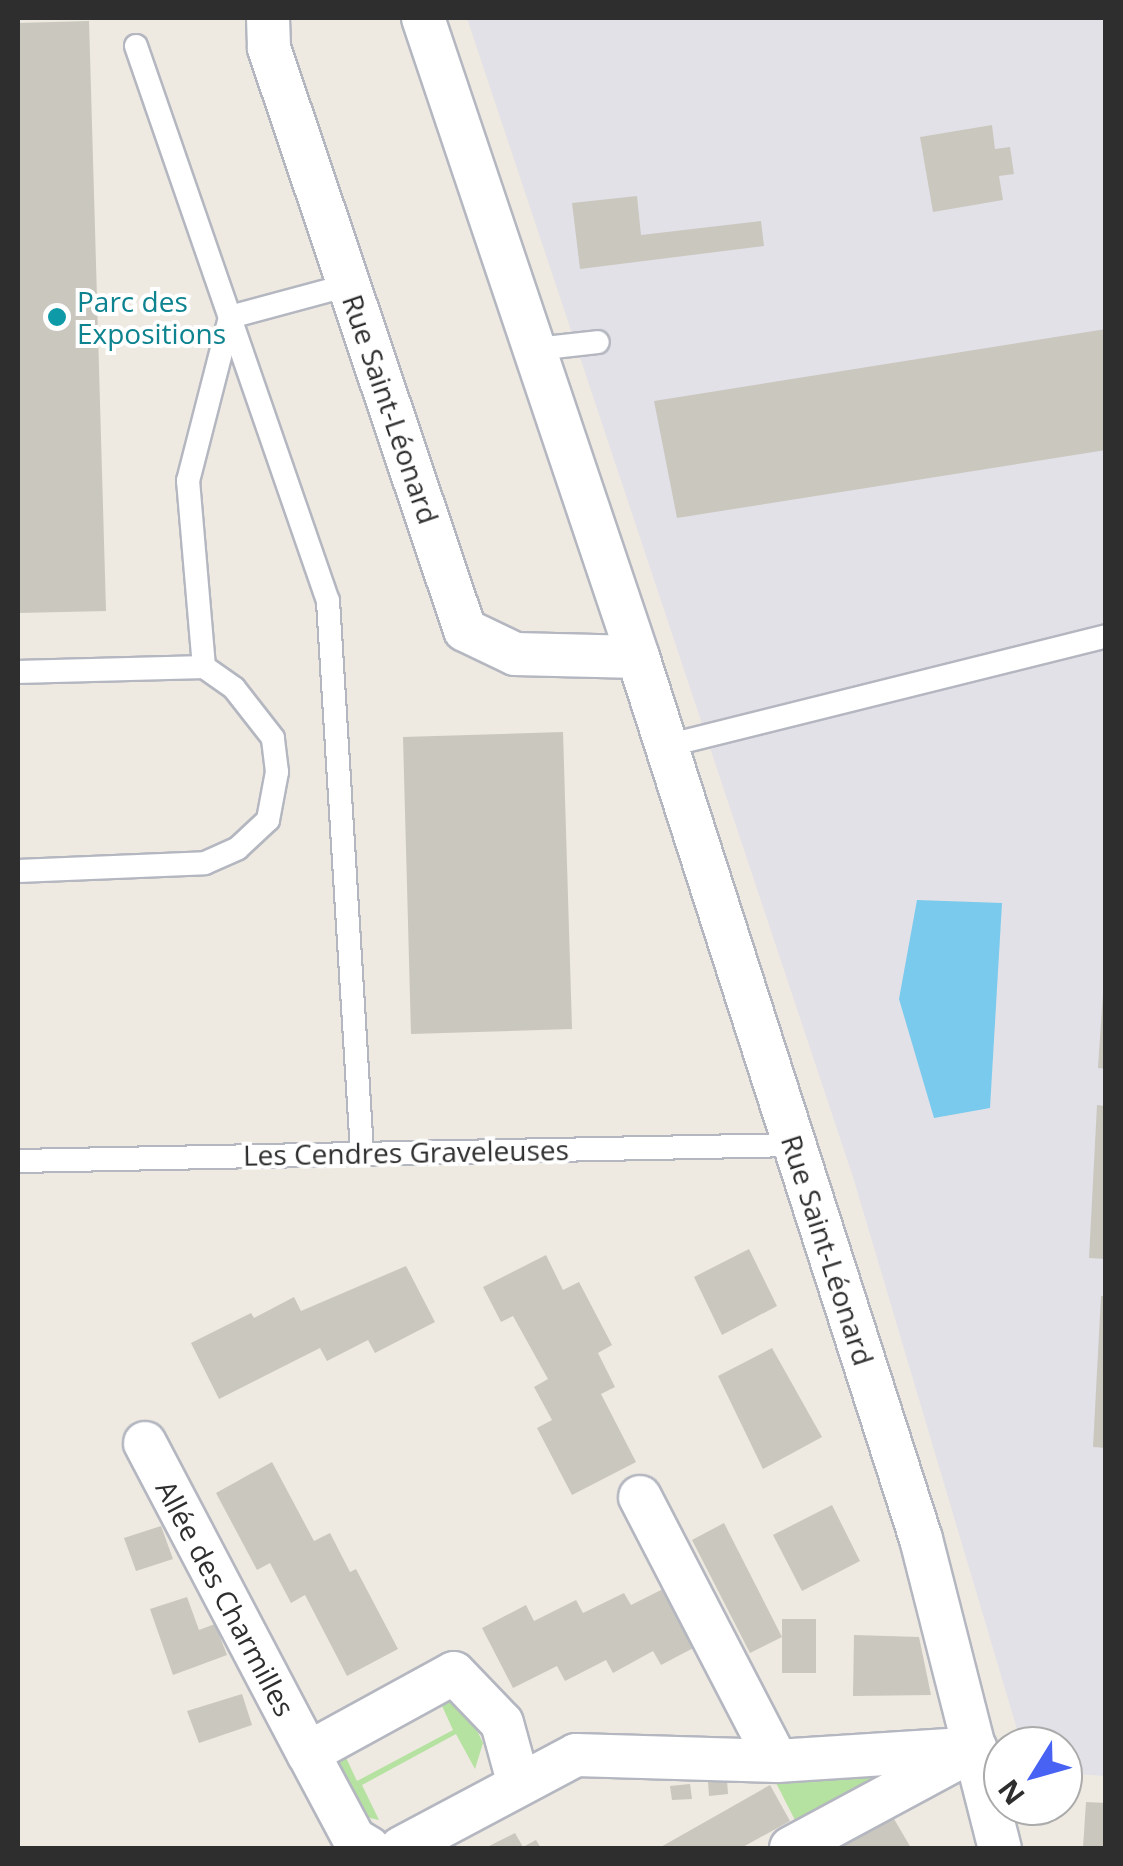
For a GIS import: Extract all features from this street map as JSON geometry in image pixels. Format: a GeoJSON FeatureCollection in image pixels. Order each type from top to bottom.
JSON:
{"type":"FeatureCollection","features":[{"type":"Feature","properties":{"kind":"street","name":"Rue Saint-Léonard"},"geometry":{"type":"LineString","coordinates":[[268,18],[269,48],[465,630],[515,654],[638,656]]}},
{"type":"Feature","properties":{"kind":"street","name":"Rue Saint-Léonard"},"geometry":{"type":"LineString","coordinates":[[423,18],[638,656],[921,1539],[1000,1848]]}},
{"type":"Feature","properties":{"kind":"street","name":"Allée des Charmilles"},"geometry":{"type":"LineString","coordinates":[[145,1443],[354,1839],[368,1848]]}},
{"type":"Feature","properties":{"kind":"street"},"geometry":{"type":"LineString","coordinates":[[640,1497],[778,1762]]}},
{"type":"Feature","properties":{"kind":"street"},"geometry":{"type":"LineString","coordinates":[[308,1752],[454,1673],[502,1723],[518,1780]]}},
{"type":"Feature","properties":{"kind":"street"},"geometry":{"type":"LineString","coordinates":[[401,1848],[518,1780],[576,1755],[778,1762],[976,1748]]}},
{"type":"Feature","properties":{"kind":"street"},"geometry":{"type":"LineString","coordinates":[[791,1848],[976,1748]]}},
{"type":"Feature","properties":{"kind":"lane"},"geometry":{"type":"LineString","coordinates":[[136,46],[328,601],[362,1152]]}},
{"type":"Feature","properties":{"kind":"lane"},"geometry":{"type":"LineString","coordinates":[[230,318],[349,285]]}},
{"type":"Feature","properties":{"kind":"lane"},"geometry":{"type":"LineString","coordinates":[[204,667],[188,481],[230,318]]}},
{"type":"Feature","properties":{"kind":"lane"},"geometry":{"type":"LineString","coordinates":[[536,350],[598,342]]}},
{"type":"Feature","properties":{"kind":"lane"},"geometry":{"type":"LineString","coordinates":[[666,746],[1106,636]]}},
{"type":"Feature","properties":{"kind":"lane"},"geometry":{"type":"LineString","coordinates":[[18,672],[204,667],[234,688],[273,738],[277,772],[268,820],[238,848],[205,863],[18,870]]}},
{"type":"Feature","properties":{"kind":"lane","name":"Les Cendres Graveleuses"},"geometry":{"type":"LineString","coordinates":[[18,1161],[794,1145]]}},
{"type":"Feature","properties":{"kind":"shaded area"},"geometry":{"type":"Polygon","coordinates":[[[467,18],[1105,18],[1105,1776],[1083,1774],[1083,1726],[1016,1726],[853,1177],[467,18]]]}},
{"type":"Feature","properties":{"kind":"green space"},"geometry":{"type":"Polygon","coordinates":[[[438,1697],[467,1710],[483,1743],[475,1769],[456,1734],[362,1785],[379,1820],[357,1815],[329,1767],[341,1747],[357,1781],[453,1730],[438,1697]]]}},
{"type":"Feature","properties":{"kind":"green space"},"geometry":{"type":"Polygon","coordinates":[[[894,1772],[798,1826],[772,1775],[894,1772]]]}},
{"type":"Feature","properties":{"kind":"water"},"geometry":{"type":"Polygon","coordinates":[[[917,900],[1002,903],[990,1108],[934,1118],[899,999],[917,900]]]}},
{"type":"Feature","properties":{"kind":"building","name":"Parc des Expositions"},"geometry":{"type":"Polygon","coordinates":[[[89,21],[106,611],[18,613],[18,23],[89,21]]]}},
{"type":"Feature","properties":{"kind":"building"},"geometry":{"type":"Polygon","coordinates":[[[992,125],[995,149],[1010,147],[1014,174],[999,176],[1003,200],[933,212],[920,137],[992,125]]]}},
{"type":"Feature","properties":{"kind":"building"},"geometry":{"type":"Polygon","coordinates":[[[637,196],[641,235],[761,221],[764,246],[580,269],[572,203],[637,196]]]}},
{"type":"Feature","properties":{"kind":"building"},"geometry":{"type":"Polygon","coordinates":[[[1106,329],[1106,450],[677,518],[654,401],[1106,329]]]}},
{"type":"Feature","properties":{"kind":"building"},"geometry":{"type":"Polygon","coordinates":[[[563,732],[572,1029],[411,1034],[403,737],[563,732]]]}},
{"type":"Feature","properties":{"kind":"building"},"geometry":{"type":"Polygon","coordinates":[[[1106,993],[1106,1069],[1098,1068],[1106,993]]]}},
{"type":"Feature","properties":{"kind":"building"},"geometry":{"type":"Polygon","coordinates":[[[1097,1105],[1106,1106],[1106,1259],[1089,1258],[1097,1105]]]}},
{"type":"Feature","properties":{"kind":"building"},"geometry":{"type":"Polygon","coordinates":[[[749,1249],[777,1306],[722,1335],[694,1277],[749,1249]]]}},
{"type":"Feature","properties":{"kind":"building"},"geometry":{"type":"Polygon","coordinates":[[[546,1255],[563,1290],[579,1282],[612,1345],[598,1353],[615,1387],[601,1394],[636,1462],[572,1495],[537,1428],[552,1420],[534,1387],[548,1379],[513,1316],[501,1322],[483,1287],[546,1255]]]}},
{"type":"Feature","properties":{"kind":"building"},"geometry":{"type":"Polygon","coordinates":[[[406,1266],[435,1322],[375,1353],[368,1340],[327,1361],[320,1348],[219,1399],[191,1343],[294,1297],[301,1311],[406,1266]]]}},
{"type":"Feature","properties":{"kind":"building"},"geometry":{"type":"Polygon","coordinates":[[[1101,1296],[1106,1296],[1106,1448],[1093,1447],[1101,1296]]]}},
{"type":"Feature","properties":{"kind":"building"},"geometry":{"type":"Polygon","coordinates":[[[772,1348],[822,1437],[763,1469],[718,1376],[772,1348]]]}},
{"type":"Feature","properties":{"kind":"building"},"geometry":{"type":"Polygon","coordinates":[[[272,1462],[314,1541],[330,1533],[350,1572],[356,1569],[398,1649],[347,1676],[305,1595],[291,1603],[270,1563],[257,1570],[216,1493],[272,1462]]]}},
{"type":"Feature","properties":{"kind":"building"},"geometry":{"type":"Polygon","coordinates":[[[832,1505],[860,1561],[802,1591],[773,1535],[832,1505]]]}},
{"type":"Feature","properties":{"kind":"building"},"geometry":{"type":"Polygon","coordinates":[[[724,1523],[782,1637],[750,1653],[692,1540],[724,1523]]]}},
{"type":"Feature","properties":{"kind":"building"},"geometry":{"type":"Polygon","coordinates":[[[161,1526],[173,1559],[136,1571],[124,1538],[161,1526]]]}},
{"type":"Feature","properties":{"kind":"building"},"geometry":{"type":"Polygon","coordinates":[[[669,1586],[699,1645],[661,1665],[653,1651],[613,1673],[606,1660],[565,1681],[557,1666],[513,1688],[482,1628],[526,1605],[534,1621],[576,1600],[583,1613],[624,1593],[631,1605],[669,1586]]]}},
{"type":"Feature","properties":{"kind":"building"},"geometry":{"type":"Polygon","coordinates":[[[187,1597],[199,1630],[215,1624],[227,1655],[173,1675],[150,1609],[187,1597]]]}},
{"type":"Feature","properties":{"kind":"building"},"geometry":{"type":"Polygon","coordinates":[[[782,1619],[816,1619],[816,1673],[782,1673],[782,1619]]]}},
{"type":"Feature","properties":{"kind":"building"},"geometry":{"type":"Polygon","coordinates":[[[854,1635],[919,1637],[931,1695],[853,1696],[854,1635]]]}},
{"type":"Feature","properties":{"kind":"building"},"geometry":{"type":"Polygon","coordinates":[[[242,1694],[252,1725],[199,1743],[187,1711],[242,1694]]]}},
{"type":"Feature","properties":{"kind":"building"},"geometry":{"type":"Polygon","coordinates":[[[727,1780],[728,1794],[709,1796],[708,1782],[727,1780]]]}},
{"type":"Feature","properties":{"kind":"building"},"geometry":{"type":"Polygon","coordinates":[[[690,1784],[692,1799],[672,1800],[670,1786],[690,1784]]]}},
{"type":"Feature","properties":{"kind":"building"},"geometry":{"type":"Polygon","coordinates":[[[770,1785],[790,1821],[741,1848],[659,1848],[770,1785]]]}},
{"type":"Feature","properties":{"kind":"building"},"geometry":{"type":"Polygon","coordinates":[[[1086,1802],[1106,1803],[1106,1848],[1083,1848],[1086,1802]]]}},
{"type":"Feature","properties":{"kind":"building"},"geometry":{"type":"Polygon","coordinates":[[[890,1812],[911,1848],[825,1848],[890,1812]]]}},
{"type":"Feature","properties":{"kind":"building"},"geometry":{"type":"Polygon","coordinates":[[[515,1833],[523,1847],[536,1840],[541,1848],[485,1848],[515,1833]]]}},
{"type":"Feature","properties":{"kind":"place","name":"Parc des Expositions"},"geometry":{"type":"Point","coordinates":[57,317]}}]}
